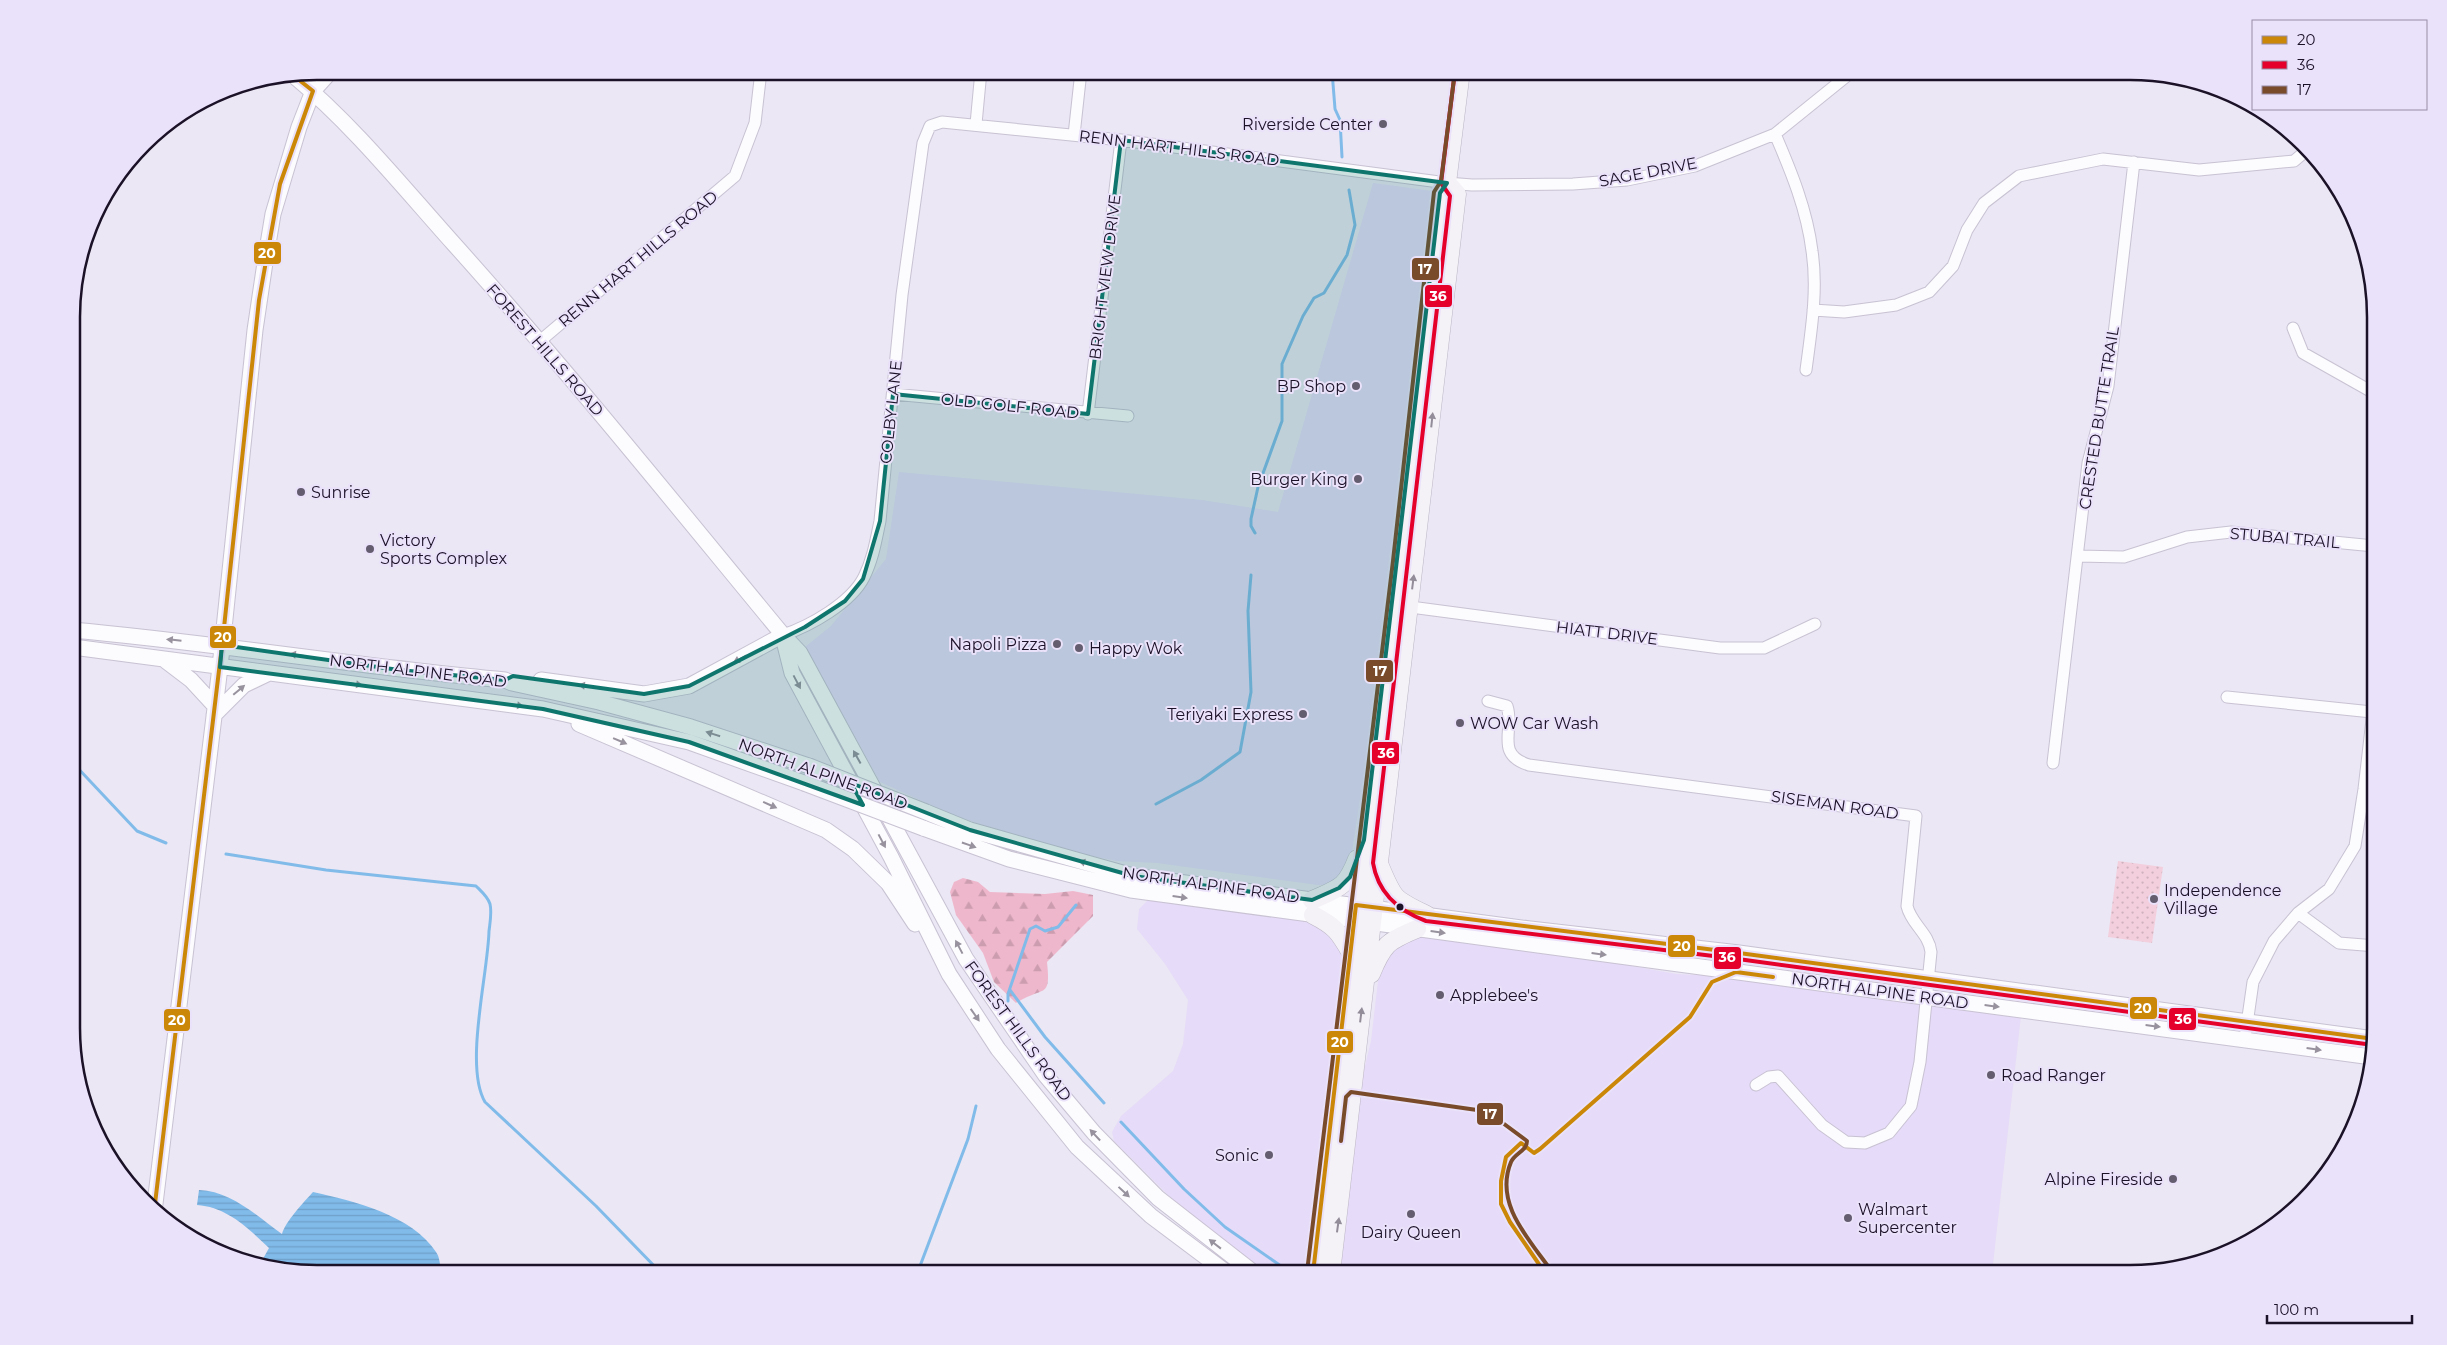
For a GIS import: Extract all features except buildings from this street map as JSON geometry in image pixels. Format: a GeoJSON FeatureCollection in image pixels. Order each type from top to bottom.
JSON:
{"type":"FeatureCollection","features":[{"type":"Feature","properties":{"kind":"main road"},"geometry":{"type":"LineString","coordinates":[[155,1201],[220,667],[254,338],[266,256],[278,195],[313,91],[323,80]]}},
{"type":"Feature","properties":{"kind":"main road"},"geometry":{"type":"LineString","coordinates":[[1333,1265],[1379,864],[1440,193],[1447,183],[1460,80]]}},
{"type":"Feature","properties":{"kind":"main road","name":"FOREST HILLS ROAD"},"geometry":{"type":"LineString","coordinates":[[300,81],[313,91],[383,165],[540,341],[783,636],[800,654],[966,959],[1046,1076],[1094,1133],[1158,1198],[1243,1265]]}},
{"type":"Feature","properties":{"kind":"main road"},"geometry":{"type":"LineString","coordinates":[[1313,1265],[1364,840],[1402,606]]}},
{"type":"Feature","properties":{"kind":"main road","name":"NORTH ALPINE ROAD"},"geometry":{"type":"LineString","coordinates":[[80,631],[222,645],[399,670],[505,680],[599,702],[691,727],[809,766],[970,830],[1133,876],[1313,907],[1518,935],[1926,998],[2245,1038],[2365,1056]]}},
{"type":"Feature","properties":{"kind":"main road"},"geometry":{"type":"LineString","coordinates":[[505,680],[513,676],[644,694],[689,686],[783,636]]}},
{"type":"Feature","properties":{"kind":"main road","name":"FOREST HILLS ROAD"},"geometry":{"type":"LineString","coordinates":[[783,636],[792,673],[891,857],[949,974],[998,1049],[1077,1147],[1151,1216],[1215,1265]]}},
{"type":"Feature","properties":{"kind":"main road","name":"NORTH ALPINE ROAD"},"geometry":{"type":"LineString","coordinates":[[80,649],[543,708],[689,742],[804,782],[1009,859],[1131,890],[1313,907]]}},
{"type":"Feature","properties":{"kind":"main road"},"geometry":{"type":"LineString","coordinates":[[165,660],[191,680],[215,710]]}},
{"type":"Feature","properties":{"kind":"main road"},"geometry":{"type":"LineString","coordinates":[[215,710],[244,685],[269,673]]}},
{"type":"Feature","properties":{"kind":"main road"},"geometry":{"type":"LineString","coordinates":[[543,708],[826,830],[852,849],[888,884],[949,974]]}},
{"type":"Feature","properties":{"kind":"main road"},"geometry":{"type":"LineString","coordinates":[[1351,953],[1340,933],[1313,907],[1339,888],[1350,877],[1364,840]]}},
{"type":"Feature","properties":{"kind":"main road"},"geometry":{"type":"LineString","coordinates":[[1364,988],[1379,954],[1392,939],[1422,922],[1391,893],[1379,864]]}},
{"type":"Feature","properties":{"kind":"main road","name":"NORTH ALPINE ROAD"},"geometry":{"type":"LineString","coordinates":[[1518,935],[1928,979],[2366,1038]]}},
{"type":"Feature","properties":{"kind":"street","name":"RENN HART HILLS ROAD"},"geometry":{"type":"LineString","coordinates":[[540,341],[735,176],[755,123],[760,80]]}},
{"type":"Feature","properties":{"kind":"street"},"geometry":{"type":"LineString","coordinates":[[976,124],[980,80]]}},
{"type":"Feature","properties":{"kind":"street"},"geometry":{"type":"LineString","coordinates":[[1074,135],[1080,80]]}},
{"type":"Feature","properties":{"kind":"street","name":"SAGE DRIVE"},"geometry":{"type":"LineString","coordinates":[[1447,183],[1552,185],[1627,180],[1695,166],[1775,134],[1842,80]]}},
{"type":"Feature","properties":{"kind":"street","name":"RENN HART HILLS ROAD"},"geometry":{"type":"LineString","coordinates":[[923,143],[930,126],[942,122],[976,124],[1121,140],[1447,183]]}},
{"type":"Feature","properties":{"kind":"street"},"geometry":{"type":"LineString","coordinates":[[1775,134],[1794,176],[1811,243],[1813,310],[1806,370]]}},
{"type":"Feature","properties":{"kind":"street","name":"BRIGHT VIEW DRIVE"},"geometry":{"type":"LineString","coordinates":[[1088,414],[1121,140]]}},
{"type":"Feature","properties":{"kind":"street","name":"COLBY LANE"},"geometry":{"type":"LineString","coordinates":[[783,636],[806,627],[845,601],[863,579],[873,555],[880,521],[902,295],[923,143]]}},
{"type":"Feature","properties":{"kind":"street"},"geometry":{"type":"LineString","coordinates":[[1813,310],[1844,312],[1896,305],[1929,292],[1953,266],[1967,230],[1984,203],[2019,176],[2103,159],[2199,170],[2294,161],[2302,154]]}},
{"type":"Feature","properties":{"kind":"street","name":"CRESTED BUTTE TRAIL"},"geometry":{"type":"LineString","coordinates":[[2053,763],[2088,463],[2108,386],[2134,162]]}},
{"type":"Feature","properties":{"kind":"street"},"geometry":{"type":"LineString","coordinates":[[2293,328],[2303,353],[2367,389]]}},
{"type":"Feature","properties":{"kind":"street","name":"OLD GOLF ROAD"},"geometry":{"type":"LineString","coordinates":[[893,394],[1088,414],[1128,416]]}},
{"type":"Feature","properties":{"kind":"street","name":"STUBAI TRAIL"},"geometry":{"type":"LineString","coordinates":[[2078,556],[2124,557],[2187,537],[2231,532],[2367,545]]}},
{"type":"Feature","properties":{"kind":"street","name":"HIATT DRIVE"},"geometry":{"type":"LineString","coordinates":[[1402,606],[1720,648],[1764,648],[1815,624]]}},
{"type":"Feature","properties":{"kind":"street"},"geometry":{"type":"LineString","coordinates":[[2227,697],[2367,711]]}},
{"type":"Feature","properties":{"kind":"street","name":"SISEMAN ROAD"},"geometry":{"type":"LineString","coordinates":[[1488,701],[1507,706],[1509,716],[1506,738],[1509,748],[1514,757],[1530,765],[1916,816],[1907,906],[1911,915],[1925,933],[1931,952],[1920,1062],[1911,1106],[1888,1133],[1865,1143],[1846,1142],[1822,1125],[1778,1076],[1769,1077],[1756,1085]]}},
{"type":"Feature","properties":{"kind":"street"},"geometry":{"type":"LineString","coordinates":[[2245,1038],[2253,982],[2274,941],[2298,913],[2329,889],[2345,865],[2355,846],[2367,801]]}},
{"type":"Feature","properties":{"kind":"street"},"geometry":{"type":"LineString","coordinates":[[2298,913],[2339,943],[2367,945]]}},
{"type":"Feature","properties":{"kind":"highlighted area"},"geometry":{"type":"Polygon","coordinates":[[[1121,140],[1447,183],[1440,193],[1364,840],[1350,877],[1339,888],[1312,900],[1133,876],[970,830],[851,783],[863,805],[689,742],[543,709],[220,667],[222,645],[399,670],[505,680],[513,676],[644,694],[689,686],[805,627],[845,601],[863,579],[880,521],[893,394],[1088,414],[1121,140]]]}},
{"type":"Feature","properties":{"kind":"shaded area"},"geometry":{"type":"Polygon","coordinates":[[[1373,183],[1432,191],[1365,766],[1351,859],[1343,877],[1330,885],[1318,885],[1157,863],[1117,861],[1087,855],[1024,839],[953,815],[880,782],[805,647],[831,626],[886,559],[899,472],[1202,500],[1278,512],[1373,183]]]}},
{"type":"Feature","properties":{"kind":"shaded area"},"geometry":{"type":"Polygon","coordinates":[[[2118,861],[2163,867],[2152,943],[2108,937],[2118,861]]]}},
{"type":"Feature","properties":{"kind":"shaded area"},"geometry":{"type":"Polygon","coordinates":[[[1149,899],[1314,921],[1332,929],[1345,954],[1308,1265],[1257,1265],[1173,1200],[1114,1141],[1112,1132],[1121,1116],[1173,1071],[1183,1044],[1188,1000],[1165,964],[1137,929],[1139,909],[1149,899]]]}},
{"type":"Feature","properties":{"kind":"shaded area"},"geometry":{"type":"Polygon","coordinates":[[[1419,936],[1574,956],[1677,974],[1734,977],[2021,1016],[1993,1265],[1341,1265],[1363,1074],[1371,1041],[1378,981],[1387,952],[1419,936]]]}},
{"type":"Feature","properties":{"kind":"green space"},"geometry":{"type":"Polygon","coordinates":[[[963,878],[978,882],[990,892],[1045,894],[1073,891],[1093,895],[1093,916],[1047,962],[1048,982],[1044,990],[1016,1003],[994,982],[983,953],[956,915],[950,892],[954,882],[963,878]]]}},
{"type":"Feature","properties":{"kind":"water"},"geometry":{"type":"Polygon","coordinates":[[[199,1190],[211,1191],[233,1200],[253,1212],[282,1234],[291,1218],[313,1192],[346,1200],[381,1212],[412,1228],[426,1239],[437,1254],[440,1265],[317,1265],[286,1263],[263,1258],[269,1248],[245,1226],[218,1210],[197,1205],[199,1190]]]}},
{"type":"Feature","properties":{"kind":"waterway"},"geometry":{"type":"LineString","coordinates":[[1333,80],[1335,109],[1340,120],[1342,157]]}},
{"type":"Feature","properties":{"kind":"waterway"},"geometry":{"type":"LineString","coordinates":[[1255,533],[1251,526],[1251,519],[1258,487],[1282,421],[1282,364],[1303,316],[1314,298],[1324,293],[1347,255],[1355,225],[1349,190]]}},
{"type":"Feature","properties":{"kind":"waterway"},"geometry":{"type":"LineString","coordinates":[[1156,804],[1201,780],[1240,752],[1251,692],[1248,611],[1251,575]]}},
{"type":"Feature","properties":{"kind":"waterway"},"geometry":{"type":"LineString","coordinates":[[80,770],[137,831],[166,843]]}},
{"type":"Feature","properties":{"kind":"waterway"},"geometry":{"type":"LineString","coordinates":[[226,854],[326,870],[476,886],[488,899],[491,910],[477,1043],[479,1086],[485,1102],[596,1206],[653,1265]]}},
{"type":"Feature","properties":{"kind":"waterway"},"geometry":{"type":"LineString","coordinates":[[1008,1001],[1008,994],[1030,929],[1036,926],[1045,931],[1058,927],[1076,905]]}},
{"type":"Feature","properties":{"kind":"waterway"},"geometry":{"type":"LineString","coordinates":[[1010,990],[1045,1037],[1104,1103]]}},
{"type":"Feature","properties":{"kind":"waterway"},"geometry":{"type":"LineString","coordinates":[[920,1265],[968,1139],[976,1106]]}},
{"type":"Feature","properties":{"kind":"waterway"},"geometry":{"type":"LineString","coordinates":[[1121,1122],[1184,1189],[1225,1227],[1280,1265]]}},
{"type":"Feature","properties":{"kind":"transit line","name":"36"},"geometry":{"type":"LineString","coordinates":[[1454,80],[1441,183],[1450,196],[1373,863],[1380,883],[1391,900],[1407,912],[1426,921],[1738,959],[2366,1044]]}},
{"type":"Feature","properties":{"kind":"transit line","name":"17"},"geometry":{"type":"LineString","coordinates":[[1308,1265],[1393,561],[1434,192],[1441,181],[1454,80]]}},
{"type":"Feature","properties":{"kind":"transit line","name":"20"},"geometry":{"type":"LineString","coordinates":[[155,1201],[223,637],[259,300],[280,184],[313,91],[300,81]]}},
{"type":"Feature","properties":{"kind":"transit line","name":"20"},"geometry":{"type":"LineString","coordinates":[[1314,1265],[1356,905],[1739,953],[2366,1038]]}},
{"type":"Feature","properties":{"kind":"transit line","name":"20"},"geometry":{"type":"LineString","coordinates":[[1540,1265],[1510,1222],[1501,1204],[1501,1181],[1506,1157],[1521,1143],[1534,1153],[1540,1149],[1690,1017],[1712,982],[1736,972],[1773,977]]}},
{"type":"Feature","properties":{"kind":"transit line","name":"17"},"geometry":{"type":"LineString","coordinates":[[1341,1141],[1346,1097],[1351,1092],[1477,1110],[1492,1115],[1527,1141],[1523,1150],[1511,1162],[1507,1177],[1507,1192],[1510,1206],[1516,1219],[1547,1265]]}},
{"type":"Feature","properties":{"kind":"place","name":"Riverside Center"},"geometry":{"type":"Point","coordinates":[1383,124]}},
{"type":"Feature","properties":{"kind":"place","name":"BP Shop"},"geometry":{"type":"Point","coordinates":[1356,386]}},
{"type":"Feature","properties":{"kind":"place","name":"Burger King"},"geometry":{"type":"Point","coordinates":[1358,479]}},
{"type":"Feature","properties":{"kind":"place","name":"Sunrise"},"geometry":{"type":"Point","coordinates":[301,492]}},
{"type":"Feature","properties":{"kind":"place","name":"Victory Sports Complex"},"geometry":{"type":"Point","coordinates":[370,549]}},
{"type":"Feature","properties":{"kind":"place","name":"Napoli Pizza"},"geometry":{"type":"Point","coordinates":[1057,644]}},
{"type":"Feature","properties":{"kind":"place","name":"Happy Wok"},"geometry":{"type":"Point","coordinates":[1079,648]}},
{"type":"Feature","properties":{"kind":"place","name":"Teriyaki Express"},"geometry":{"type":"Point","coordinates":[1303,714]}},
{"type":"Feature","properties":{"kind":"place","name":"WOW Car Wash"},"geometry":{"type":"Point","coordinates":[1460,723]}},
{"type":"Feature","properties":{"kind":"place","name":"Independence Village"},"geometry":{"type":"Point","coordinates":[2154,899]}},
{"type":"Feature","properties":{"kind":"place","name":"Applebee's"},"geometry":{"type":"Point","coordinates":[1440,995]}},
{"type":"Feature","properties":{"kind":"place","name":"Road Ranger"},"geometry":{"type":"Point","coordinates":[1991,1075]}},
{"type":"Feature","properties":{"kind":"place","name":"Sonic"},"geometry":{"type":"Point","coordinates":[1269,1155]}},
{"type":"Feature","properties":{"kind":"place","name":"Alpine Fireside"},"geometry":{"type":"Point","coordinates":[2173,1179]}},
{"type":"Feature","properties":{"kind":"place","name":"Dairy Queen"},"geometry":{"type":"Point","coordinates":[1411,1214]}},
{"type":"Feature","properties":{"kind":"place","name":"Walmart Supercenter"},"geometry":{"type":"Point","coordinates":[1848,1218]}}]}
